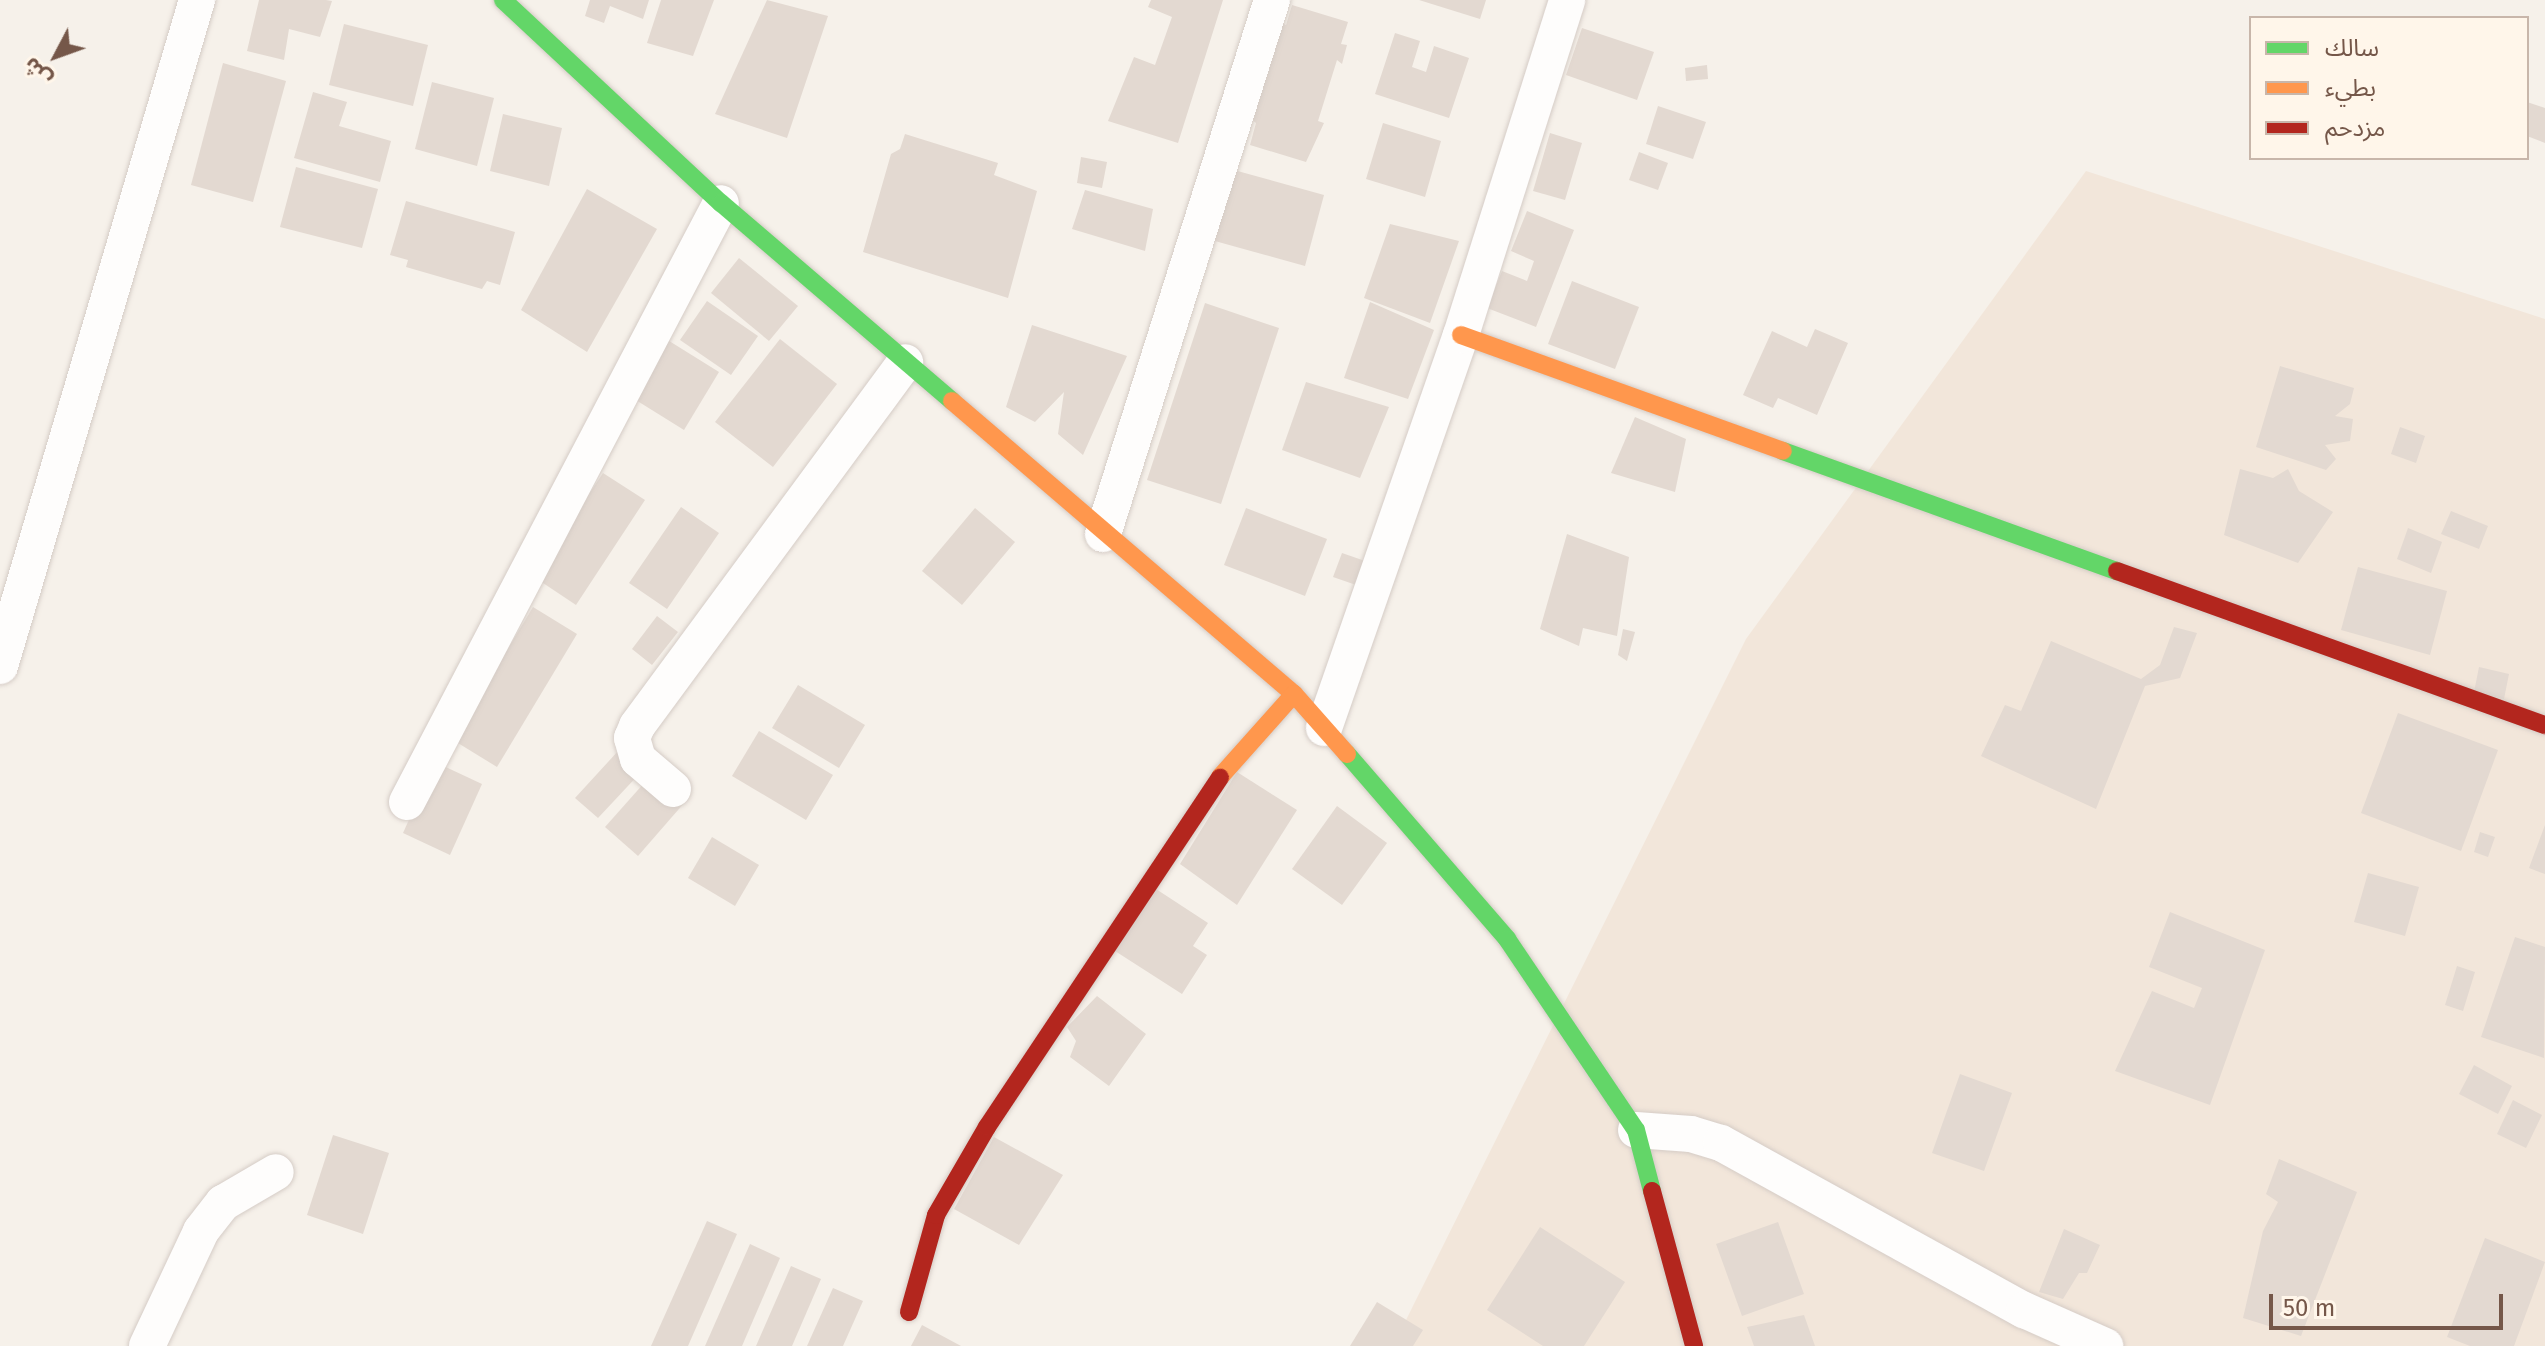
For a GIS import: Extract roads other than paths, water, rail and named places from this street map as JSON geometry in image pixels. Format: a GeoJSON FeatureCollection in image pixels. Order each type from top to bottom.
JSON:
{"type":"FeatureCollection","features":[{"type":"Feature","properties":{"kind":"street"},"geometry":{"type":"LineString","coordinates":[[0,666],[197,0]]}},
{"type":"Feature","properties":{"kind":"street"},"geometry":{"type":"LineString","coordinates":[[503,0],[721,203],[1103,534],[1294,694],[1507,939],[1554,1001],[1636,1130],[1694,1346]]}},
{"type":"Feature","properties":{"kind":"street"},"geometry":{"type":"LineString","coordinates":[[1103,534],[1272,0]]}},
{"type":"Feature","properties":{"kind":"street"},"geometry":{"type":"LineString","coordinates":[[1324,728],[1461,335],[1567,0]]}},
{"type":"Feature","properties":{"kind":"street"},"geometry":{"type":"LineString","coordinates":[[407,802],[721,203]]}},
{"type":"Feature","properties":{"kind":"street"},"geometry":{"type":"LineString","coordinates":[[1461,335],[2545,725]]}},
{"type":"Feature","properties":{"kind":"street"},"geometry":{"type":"LineString","coordinates":[[673,789],[638,759],[632,738],[637,726],[905,362]]}},
{"type":"Feature","properties":{"kind":"street"},"geometry":{"type":"LineString","coordinates":[[909,1312],[936,1215],[987,1127],[1203,800],[1247,741],[1294,694]]}},
{"type":"Feature","properties":{"kind":"street"},"geometry":{"type":"LineString","coordinates":[[1636,1130],[1691,1134],[1721,1143],[2024,1310],[2105,1346]]}},
{"type":"Feature","properties":{"kind":"street"},"geometry":{"type":"LineString","coordinates":[[147,1346],[201,1231],[223,1203],[276,1172]]}}]}
